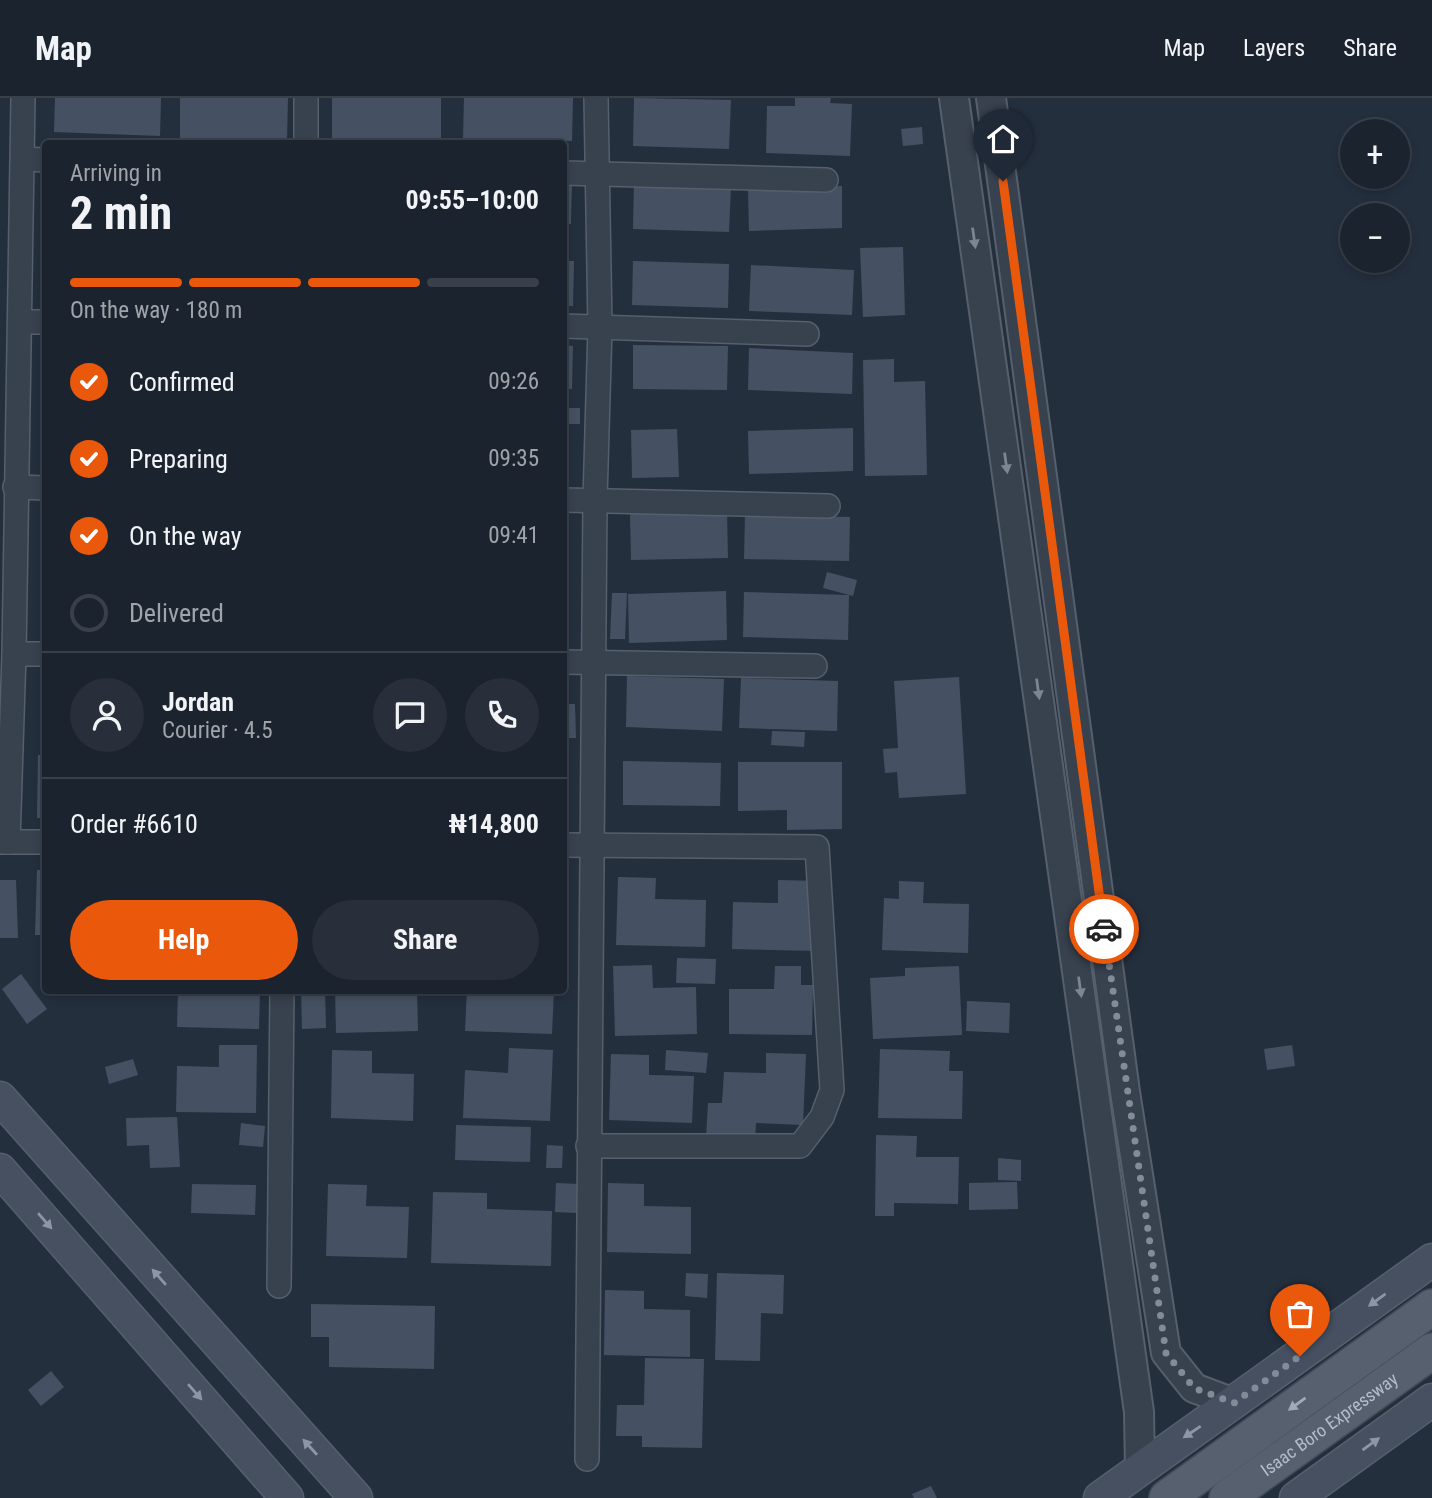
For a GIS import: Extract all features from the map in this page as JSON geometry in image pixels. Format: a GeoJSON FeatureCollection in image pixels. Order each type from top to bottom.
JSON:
{"type":"FeatureCollection","features":[{"type":"Feature","properties":{"kind":"main road"},"geometry":{"type":"LineString","coordinates":[[0,1098],[356,1498]]}},
{"type":"Feature","properties":{"kind":"main road"},"geometry":{"type":"LineString","coordinates":[[0,1170],[287,1498]]}},
{"type":"Feature","properties":{"kind":"main road"},"geometry":{"type":"LineString","coordinates":[[1100,1498],[1432,1260]]}},
{"type":"Feature","properties":{"kind":"main road","name":"Isaac Boro Expressway"},"geometry":{"type":"LineString","coordinates":[[1167,1498],[1432,1307]]}},
{"type":"Feature","properties":{"kind":"main road","name":"Isaac Boro Expressway"},"geometry":{"type":"LineString","coordinates":[[1227,1498],[1432,1351]]}},
{"type":"Feature","properties":{"kind":"main road"},"geometry":{"type":"LineString","coordinates":[[1296,1498],[1432,1400]]}},
{"type":"Feature","properties":{"kind":"street"},"geometry":{"type":"LineString","coordinates":[[23,98],[35,160],[19,322],[15,654],[4,842],[42,842]]}},
{"type":"Feature","properties":{"kind":"street"},"geometry":{"type":"LineString","coordinates":[[306,98],[306,140]]}},
{"type":"Feature","properties":{"kind":"street"},"geometry":{"type":"LineString","coordinates":[[587,1459],[595,500],[600,327],[596,98]]}},
{"type":"Feature","properties":{"kind":"street"},"geometry":{"type":"LineString","coordinates":[[954,98],[1139,1412],[1140,1468]]}},
{"type":"Feature","properties":{"kind":"street"},"geometry":{"type":"LineString","coordinates":[[991,98],[1125,1092],[1166,1353],[1194,1388],[1234,1403]]}},
{"type":"Feature","properties":{"kind":"street"},"geometry":{"type":"LineString","coordinates":[[567,173],[826,180]]}},
{"type":"Feature","properties":{"kind":"street"},"geometry":{"type":"LineString","coordinates":[[19,322],[42,322]]}},
{"type":"Feature","properties":{"kind":"street"},"geometry":{"type":"LineString","coordinates":[[567,326],[807,334]]}},
{"type":"Feature","properties":{"kind":"street"},"geometry":{"type":"LineString","coordinates":[[15,487],[42,488]]}},
{"type":"Feature","properties":{"kind":"street"},"geometry":{"type":"LineString","coordinates":[[567,500],[828,506]]}},
{"type":"Feature","properties":{"kind":"street"},"geometry":{"type":"LineString","coordinates":[[15,654],[42,654]]}},
{"type":"Feature","properties":{"kind":"street"},"geometry":{"type":"LineString","coordinates":[[567,662],[815,666]]}},
{"type":"Feature","properties":{"kind":"street"},"geometry":{"type":"LineString","coordinates":[[567,845],[817,847],[832,1090],[822,1117],[800,1146],[588,1146]]}},
{"type":"Feature","properties":{"kind":"street"},"geometry":{"type":"LineString","coordinates":[[279,1286],[282,994]]}},
{"type":"Feature","properties":{"kind":"building"},"geometry":{"type":"Polygon","coordinates":[[[55,98],[161,98],[160,136],[54,132],[55,98]]]}},
{"type":"Feature","properties":{"kind":"building"},"geometry":{"type":"Polygon","coordinates":[[[180,98],[288,98],[287,140],[180,138],[180,98]]]}},
{"type":"Feature","properties":{"kind":"building"},"geometry":{"type":"Polygon","coordinates":[[[332,98],[441,98],[441,140],[332,140],[332,98]]]}},
{"type":"Feature","properties":{"kind":"building"},"geometry":{"type":"Polygon","coordinates":[[[464,98],[573,98],[572,141],[463,139],[464,98]]]}},
{"type":"Feature","properties":{"kind":"building"},"geometry":{"type":"Polygon","coordinates":[[[634,98],[731,100],[729,149],[633,146],[634,98]]]}},
{"type":"Feature","properties":{"kind":"building"},"geometry":{"type":"Polygon","coordinates":[[[795,98],[831,98],[830,103],[852,104],[850,156],[766,153],[767,106],[795,106],[795,98]]]}},
{"type":"Feature","properties":{"kind":"building"},"geometry":{"type":"Polygon","coordinates":[[[922,127],[923,144],[903,146],[901,129],[922,127]]]}},
{"type":"Feature","properties":{"kind":"building"},"geometry":{"type":"Polygon","coordinates":[[[567,180],[572,180],[571,224],[567,224],[567,180]]]}},
{"type":"Feature","properties":{"kind":"building"},"geometry":{"type":"Polygon","coordinates":[[[634,182],[731,186],[729,232],[633,229],[634,182]]]}},
{"type":"Feature","properties":{"kind":"building"},"geometry":{"type":"Polygon","coordinates":[[[842,186],[842,228],[749,231],[748,188],[842,186]]]}},
{"type":"Feature","properties":{"kind":"building"},"geometry":{"type":"Polygon","coordinates":[[[903,247],[905,315],[863,317],[860,248],[903,247]]]}},
{"type":"Feature","properties":{"kind":"building"},"geometry":{"type":"Polygon","coordinates":[[[567,261],[574,261],[573,306],[567,306],[567,261]]]}},
{"type":"Feature","properties":{"kind":"building"},"geometry":{"type":"Polygon","coordinates":[[[633,261],[729,264],[728,308],[632,305],[633,261]]]}},
{"type":"Feature","properties":{"kind":"building"},"geometry":{"type":"Polygon","coordinates":[[[751,265],[854,270],[852,315],[749,311],[751,265]]]}},
{"type":"Feature","properties":{"kind":"building"},"geometry":{"type":"Polygon","coordinates":[[[567,345],[573,346],[572,389],[567,389],[567,345]]]}},
{"type":"Feature","properties":{"kind":"building"},"geometry":{"type":"Polygon","coordinates":[[[633,345],[728,346],[727,390],[633,389],[633,345]]]}},
{"type":"Feature","properties":{"kind":"building"},"geometry":{"type":"Polygon","coordinates":[[[749,348],[853,353],[852,394],[748,390],[749,348]]]}},
{"type":"Feature","properties":{"kind":"building"},"geometry":{"type":"Polygon","coordinates":[[[894,359],[894,382],[925,381],[927,475],[865,476],[863,360],[894,359]]]}},
{"type":"Feature","properties":{"kind":"building"},"geometry":{"type":"Polygon","coordinates":[[[567,408],[580,408],[580,424],[567,424],[567,408]]]}},
{"type":"Feature","properties":{"kind":"building"},"geometry":{"type":"Polygon","coordinates":[[[567,426],[569,426],[568,472],[567,426]]]}},
{"type":"Feature","properties":{"kind":"building"},"geometry":{"type":"Polygon","coordinates":[[[853,428],[853,471],[749,474],[748,431],[853,428]]]}},
{"type":"Feature","properties":{"kind":"building"},"geometry":{"type":"Polygon","coordinates":[[[677,429],[679,477],[632,478],[631,430],[677,429]]]}},
{"type":"Feature","properties":{"kind":"building"},"geometry":{"type":"Polygon","coordinates":[[[727,512],[728,558],[631,560],[630,514],[727,512]]]}},
{"type":"Feature","properties":{"kind":"building"},"geometry":{"type":"Polygon","coordinates":[[[745,515],[850,517],[849,561],[744,559],[745,515]]]}},
{"type":"Feature","properties":{"kind":"building"},"geometry":{"type":"Polygon","coordinates":[[[827,572],[857,580],[853,596],[823,588],[827,572]]]}},
{"type":"Feature","properties":{"kind":"building"},"geometry":{"type":"Polygon","coordinates":[[[726,591],[727,640],[629,643],[628,594],[726,591]]]}},
{"type":"Feature","properties":{"kind":"building"},"geometry":{"type":"Polygon","coordinates":[[[744,592],[849,595],[848,640],[743,637],[744,592]]]}},
{"type":"Feature","properties":{"kind":"building"},"geometry":{"type":"Polygon","coordinates":[[[612,593],[627,593],[625,639],[610,639],[612,593]]]}},
{"type":"Feature","properties":{"kind":"building"},"geometry":{"type":"Polygon","coordinates":[[[627,676],[724,679],[722,731],[626,727],[627,676]]]}},
{"type":"Feature","properties":{"kind":"building"},"geometry":{"type":"Polygon","coordinates":[[[959,677],[966,794],[899,798],[897,772],[885,773],[883,749],[898,748],[894,681],[959,677]]]}},
{"type":"Feature","properties":{"kind":"building"},"geometry":{"type":"Polygon","coordinates":[[[741,678],[838,681],[837,731],[739,728],[741,678]]]}},
{"type":"Feature","properties":{"kind":"building"},"geometry":{"type":"Polygon","coordinates":[[[567,704],[575,704],[576,738],[567,738],[567,704]]]}},
{"type":"Feature","properties":{"kind":"building"},"geometry":{"type":"Polygon","coordinates":[[[772,731],[805,732],[804,747],[771,745],[772,731]]]}},
{"type":"Feature","properties":{"kind":"building"},"geometry":{"type":"Polygon","coordinates":[[[38,755],[42,755],[42,818],[37,818],[38,755]]]}},
{"type":"Feature","properties":{"kind":"building"},"geometry":{"type":"Polygon","coordinates":[[[623,761],[721,763],[720,806],[623,805],[623,761]]]}},
{"type":"Feature","properties":{"kind":"building"},"geometry":{"type":"Polygon","coordinates":[[[738,762],[842,762],[842,829],[787,830],[787,810],[738,811],[738,762]]]}},
{"type":"Feature","properties":{"kind":"building"},"geometry":{"type":"Polygon","coordinates":[[[37,870],[42,870],[42,935],[35,935],[37,870]]]}},
{"type":"Feature","properties":{"kind":"building"},"geometry":{"type":"Polygon","coordinates":[[[618,877],[656,878],[655,899],[706,900],[705,947],[616,945],[618,877]]]}},
{"type":"Feature","properties":{"kind":"building"},"geometry":{"type":"Polygon","coordinates":[[[0,880],[16,880],[18,938],[0,938],[0,880]]]}},
{"type":"Feature","properties":{"kind":"building"},"geometry":{"type":"Polygon","coordinates":[[[778,880],[818,881],[816,951],[732,949],[733,902],[778,903],[778,880]]]}},
{"type":"Feature","properties":{"kind":"building"},"geometry":{"type":"Polygon","coordinates":[[[899,881],[924,882],[923,903],[969,904],[968,953],[882,950],[884,898],[899,899],[899,881]]]}},
{"type":"Feature","properties":{"kind":"building"},"geometry":{"type":"Polygon","coordinates":[[[677,958],[716,959],[715,984],[676,983],[677,958]]]}},
{"type":"Feature","properties":{"kind":"building"},"geometry":{"type":"Polygon","coordinates":[[[652,965],[653,988],[696,987],[697,1034],[615,1036],[613,966],[652,965]]]}},
{"type":"Feature","properties":{"kind":"building"},"geometry":{"type":"Polygon","coordinates":[[[775,966],[801,966],[801,985],[813,985],[812,1035],[729,1034],[729,989],[774,989],[775,966]]]}},
{"type":"Feature","properties":{"kind":"building"},"geometry":{"type":"Polygon","coordinates":[[[959,966],[962,1035],[873,1039],[870,978],[905,976],[905,968],[959,966]]]}},
{"type":"Feature","properties":{"kind":"building"},"geometry":{"type":"Polygon","coordinates":[[[21,974],[47,1009],[27,1024],[2,989],[21,974]]]}},
{"type":"Feature","properties":{"kind":"building"},"geometry":{"type":"Polygon","coordinates":[[[178,994],[260,994],[259,1029],[177,1027],[178,994]]]}},
{"type":"Feature","properties":{"kind":"building"},"geometry":{"type":"Polygon","coordinates":[[[301,994],[325,994],[326,1028],[302,1029],[301,994]]]}},
{"type":"Feature","properties":{"kind":"building"},"geometry":{"type":"Polygon","coordinates":[[[335,994],[417,994],[418,1031],[336,1033],[335,994]]]}},
{"type":"Feature","properties":{"kind":"building"},"geometry":{"type":"Polygon","coordinates":[[[467,994],[554,994],[552,1034],[465,1031],[467,994]]]}},
{"type":"Feature","properties":{"kind":"building"},"geometry":{"type":"Polygon","coordinates":[[[967,1001],[1010,1003],[1009,1033],[966,1031],[967,1001]]]}},
{"type":"Feature","properties":{"kind":"building"},"geometry":{"type":"Polygon","coordinates":[[[219,1045],[257,1045],[256,1113],[176,1112],[177,1066],[219,1067],[219,1045]]]}},
{"type":"Feature","properties":{"kind":"building"},"geometry":{"type":"Polygon","coordinates":[[[1292,1045],[1295,1066],[1267,1070],[1264,1049],[1292,1045]]]}},
{"type":"Feature","properties":{"kind":"building"},"geometry":{"type":"Polygon","coordinates":[[[509,1048],[553,1050],[550,1121],[463,1118],[465,1070],[508,1073],[509,1048]]]}},
{"type":"Feature","properties":{"kind":"building"},"geometry":{"type":"Polygon","coordinates":[[[880,1049],[950,1051],[949,1071],[963,1071],[962,1119],[878,1118],[880,1049]]]}},
{"type":"Feature","properties":{"kind":"building"},"geometry":{"type":"Polygon","coordinates":[[[332,1050],[372,1051],[372,1073],[414,1074],[413,1121],[331,1118],[332,1050]]]}},
{"type":"Feature","properties":{"kind":"building"},"geometry":{"type":"Polygon","coordinates":[[[666,1050],[708,1053],[706,1073],[665,1070],[666,1050]]]}},
{"type":"Feature","properties":{"kind":"building"},"geometry":{"type":"Polygon","coordinates":[[[766,1053],[806,1054],[803,1125],[756,1123],[755,1140],[706,1138],[708,1103],[722,1103],[724,1072],[766,1073],[766,1053]]]}},
{"type":"Feature","properties":{"kind":"building"},"geometry":{"type":"Polygon","coordinates":[[[611,1054],[649,1055],[649,1075],[694,1076],[692,1123],[609,1120],[611,1054]]]}},
{"type":"Feature","properties":{"kind":"building"},"geometry":{"type":"Polygon","coordinates":[[[133,1059],[138,1075],[109,1084],[105,1067],[133,1059]]]}},
{"type":"Feature","properties":{"kind":"building"},"geometry":{"type":"Polygon","coordinates":[[[177,1117],[180,1167],[150,1168],[149,1145],[127,1146],[126,1118],[177,1117]]]}},
{"type":"Feature","properties":{"kind":"building"},"geometry":{"type":"Polygon","coordinates":[[[241,1123],[265,1126],[263,1147],[239,1145],[241,1123]]]}},
{"type":"Feature","properties":{"kind":"building"},"geometry":{"type":"Polygon","coordinates":[[[456,1125],[531,1127],[530,1162],[455,1160],[456,1125]]]}},
{"type":"Feature","properties":{"kind":"building"},"geometry":{"type":"Polygon","coordinates":[[[876,1135],[917,1136],[916,1157],[959,1157],[958,1204],[894,1203],[894,1216],[875,1216],[876,1135]]]}},
{"type":"Feature","properties":{"kind":"building"},"geometry":{"type":"Polygon","coordinates":[[[547,1145],[563,1146],[562,1168],[546,1168],[547,1145]]]}},
{"type":"Feature","properties":{"kind":"building"},"geometry":{"type":"Polygon","coordinates":[[[998,1158],[1021,1160],[1021,1181],[998,1180],[998,1158]]]}},
{"type":"Feature","properties":{"kind":"building"},"geometry":{"type":"Polygon","coordinates":[[[1017,1182],[1018,1209],[969,1210],[969,1183],[1017,1182]]]}},
{"type":"Feature","properties":{"kind":"building"},"geometry":{"type":"Polygon","coordinates":[[[556,1183],[579,1184],[577,1213],[555,1212],[556,1183]]]}},
{"type":"Feature","properties":{"kind":"building"},"geometry":{"type":"Polygon","coordinates":[[[608,1183],[644,1184],[644,1206],[691,1207],[691,1254],[607,1252],[608,1183]]]}},
{"type":"Feature","properties":{"kind":"building"},"geometry":{"type":"Polygon","coordinates":[[[192,1184],[256,1185],[255,1215],[191,1213],[192,1184]]]}},
{"type":"Feature","properties":{"kind":"building"},"geometry":{"type":"Polygon","coordinates":[[[328,1184],[367,1185],[366,1206],[409,1207],[407,1258],[326,1256],[328,1184]]]}},
{"type":"Feature","properties":{"kind":"building"},"geometry":{"type":"Polygon","coordinates":[[[433,1192],[487,1193],[487,1209],[552,1211],[551,1266],[431,1263],[433,1192]]]}},
{"type":"Feature","properties":{"kind":"building"},"geometry":{"type":"Polygon","coordinates":[[[686,1273],[708,1274],[707,1298],[685,1296],[686,1273]]]}},
{"type":"Feature","properties":{"kind":"building"},"geometry":{"type":"Polygon","coordinates":[[[717,1273],[784,1275],[783,1314],[761,1313],[760,1361],[715,1360],[717,1273]]]}},
{"type":"Feature","properties":{"kind":"building"},"geometry":{"type":"Polygon","coordinates":[[[605,1290],[644,1291],[644,1309],[690,1310],[690,1357],[604,1355],[605,1290]]]}},
{"type":"Feature","properties":{"kind":"building"},"geometry":{"type":"Polygon","coordinates":[[[311,1304],[435,1306],[434,1369],[329,1367],[329,1337],[311,1337],[311,1304]]]}},
{"type":"Feature","properties":{"kind":"building"},"geometry":{"type":"Polygon","coordinates":[[[645,1358],[704,1359],[702,1448],[642,1447],[642,1436],[616,1436],[617,1405],[644,1405],[645,1358]]]}},
{"type":"Feature","properties":{"kind":"building"},"geometry":{"type":"Polygon","coordinates":[[[51,1371],[64,1387],[41,1406],[28,1390],[51,1371]]]}},
{"type":"Feature","properties":{"kind":"building"},"geometry":{"type":"Polygon","coordinates":[[[931,1486],[937,1498],[914,1498],[912,1494],[931,1486]]]}},
{"type":"Feature","properties":{"kind":"way so far"},"geometry":{"type":"LineString","coordinates":[[1104,929],[1125,1092],[1166,1353],[1194,1388],[1234,1403],[1300,1356]]}},
{"type":"Feature","properties":{"kind":"route"},"geometry":{"type":"LineString","coordinates":[[1003,181],[1104,929]]}}]}
